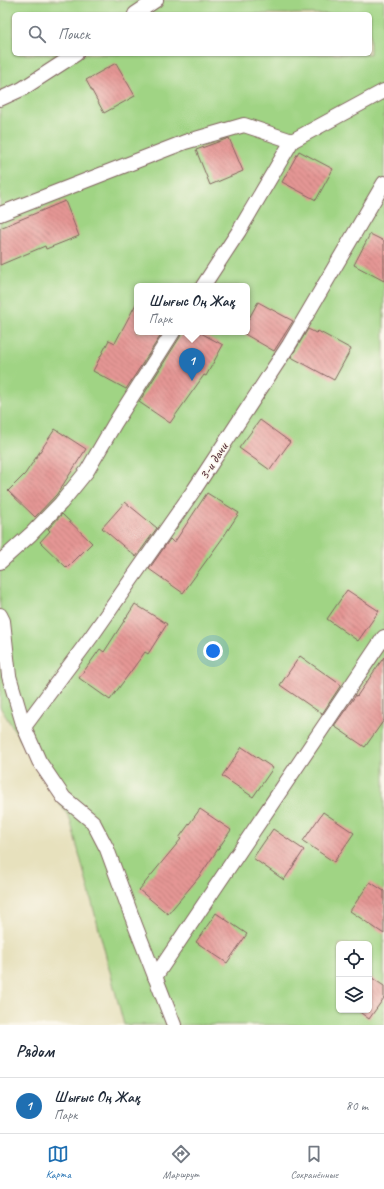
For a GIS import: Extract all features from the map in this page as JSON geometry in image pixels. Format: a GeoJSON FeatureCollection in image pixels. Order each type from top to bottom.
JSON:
{"type":"FeatureCollection","features":[{"type":"Feature","properties":{"kind":"lane"},"geometry":{"type":"LineString","coordinates":[[138,12],[156,0]]}},
{"type":"Feature","properties":{"kind":"lane"},"geometry":{"type":"LineString","coordinates":[[0,99],[22,89],[73,56]]}},
{"type":"Feature","properties":{"kind":"lane"},"geometry":{"type":"LineString","coordinates":[[205,283],[239,231],[292,141],[384,91]]}},
{"type":"Feature","properties":{"kind":"lane"},"geometry":{"type":"LineString","coordinates":[[0,214],[185,142],[244,125],[292,141]]}},
{"type":"Feature","properties":{"kind":"lane","name":"3-и дачи"},"geometry":{"type":"LineString","coordinates":[[24,727],[91,637],[199,483],[289,345],[384,183]]}},
{"type":"Feature","properties":{"kind":"lane"},"geometry":{"type":"LineString","coordinates":[[0,562],[31,534],[61,503],[86,472],[115,423],[171,335]]}},
{"type":"Feature","properties":{"kind":"lane"},"geometry":{"type":"LineString","coordinates":[[0,615],[3,621],[9,676],[24,727],[38,761],[64,798],[93,822],[108,849],[174,1025]]}},
{"type":"Feature","properties":{"kind":"lane"},"geometry":{"type":"LineString","coordinates":[[155,977],[384,637]]}},
{"type":"Feature","properties":{"kind":"green space"},"geometry":{"type":"Polygon","coordinates":[[[0,0],[384,0],[384,1025],[124,1025],[70,819],[0,707],[0,0]]]}},
{"type":"Feature","properties":{"kind":"building"},"geometry":{"type":"Polygon","coordinates":[[[116,63],[135,96],[104,113],[86,80],[116,63]]]}},
{"type":"Feature","properties":{"kind":"building"},"geometry":{"type":"Polygon","coordinates":[[[229,138],[243,171],[210,185],[196,150],[229,138]]]}},
{"type":"Feature","properties":{"kind":"building"},"geometry":{"type":"Polygon","coordinates":[[[299,151],[333,169],[316,200],[282,182],[299,151]]]}},
{"type":"Feature","properties":{"kind":"building"},"geometry":{"type":"Polygon","coordinates":[[[65,201],[79,236],[46,249],[45,246],[0,265],[0,228],[65,201]]]}},
{"type":"Feature","properties":{"kind":"building"},"geometry":{"type":"Polygon","coordinates":[[[370,234],[384,241],[384,281],[354,265],[370,234]]]}},
{"type":"Feature","properties":{"kind":"building"},"geometry":{"type":"Polygon","coordinates":[[[258,302],[293,321],[274,351],[246,335],[250,335],[250,317],[258,302]]]}},
{"type":"Feature","properties":{"kind":"building"},"geometry":{"type":"Polygon","coordinates":[[[134,308],[134,335],[161,335],[126,389],[93,371],[109,340],[115,343],[134,308]]]}},
{"type":"Feature","properties":{"kind":"building"},"geometry":{"type":"Polygon","coordinates":[[[308,329],[316,333],[318,331],[351,349],[334,380],[291,357],[308,329]]]}},
{"type":"Feature","properties":{"kind":"building"},"geometry":{"type":"Polygon","coordinates":[[[180,335],[205,335],[223,345],[206,376],[204,375],[170,423],[139,402],[180,335]]]}},
{"type":"Feature","properties":{"kind":"building"},"geometry":{"type":"Polygon","coordinates":[[[260,420],[290,442],[270,470],[239,448],[260,420]]]}},
{"type":"Feature","properties":{"kind":"building"},"geometry":{"type":"Polygon","coordinates":[[[55,429],[86,449],[57,494],[35,517],[8,491],[25,474],[55,429]]]}},
{"type":"Feature","properties":{"kind":"building"},"geometry":{"type":"Polygon","coordinates":[[[207,493],[239,513],[183,593],[149,569],[170,539],[174,543],[207,493]]]}},
{"type":"Feature","properties":{"kind":"building"},"geometry":{"type":"Polygon","coordinates":[[[125,502],[157,528],[136,557],[102,528],[125,502]]]}},
{"type":"Feature","properties":{"kind":"building"},"geometry":{"type":"Polygon","coordinates":[[[62,514],[92,543],[67,568],[40,542],[50,531],[48,529],[62,514]]]}},
{"type":"Feature","properties":{"kind":"building"},"geometry":{"type":"Polygon","coordinates":[[[347,590],[379,611],[358,641],[327,619],[347,590]]]}},
{"type":"Feature","properties":{"kind":"building"},"geometry":{"type":"Polygon","coordinates":[[[135,604],[167,624],[148,654],[145,652],[110,700],[79,678],[100,649],[104,652],[135,604]]]}},
{"type":"Feature","properties":{"kind":"building"},"geometry":{"type":"Polygon","coordinates":[[[300,656],[341,685],[322,714],[280,685],[300,656]]]}},
{"type":"Feature","properties":{"kind":"building"},"geometry":{"type":"Polygon","coordinates":[[[384,657],[384,720],[365,747],[334,726],[384,657]]]}},
{"type":"Feature","properties":{"kind":"building"},"geometry":{"type":"Polygon","coordinates":[[[242,747],[273,768],[253,797],[222,776],[242,747]]]}},
{"type":"Feature","properties":{"kind":"building"},"geometry":{"type":"Polygon","coordinates":[[[200,809],[231,830],[199,877],[168,914],[139,890],[181,839],[179,838],[200,809]]]}},
{"type":"Feature","properties":{"kind":"building"},"geometry":{"type":"Polygon","coordinates":[[[323,812],[354,833],[334,862],[303,841],[323,812]]]}},
{"type":"Feature","properties":{"kind":"building"},"geometry":{"type":"Polygon","coordinates":[[[273,829],[304,850],[284,880],[253,858],[273,829]]]}},
{"type":"Feature","properties":{"kind":"building"},"geometry":{"type":"Polygon","coordinates":[[[370,882],[384,891],[384,934],[350,911],[370,882]]]}},
{"type":"Feature","properties":{"kind":"building"},"geometry":{"type":"Polygon","coordinates":[[[216,913],[247,934],[227,963],[196,942],[216,913]]]}},
{"type":"Feature","properties":{"kind":"building"},"geometry":{"type":"Polygon","coordinates":[[[372,978],[384,986],[384,998],[369,1019],[361,1013],[372,1013],[372,978]]]}},
{"type":"Feature","properties":{"kind":"place","name":"Шығыс Оң Жақ"},"geometry":{"type":"Point","coordinates":[192,381]}}]}
